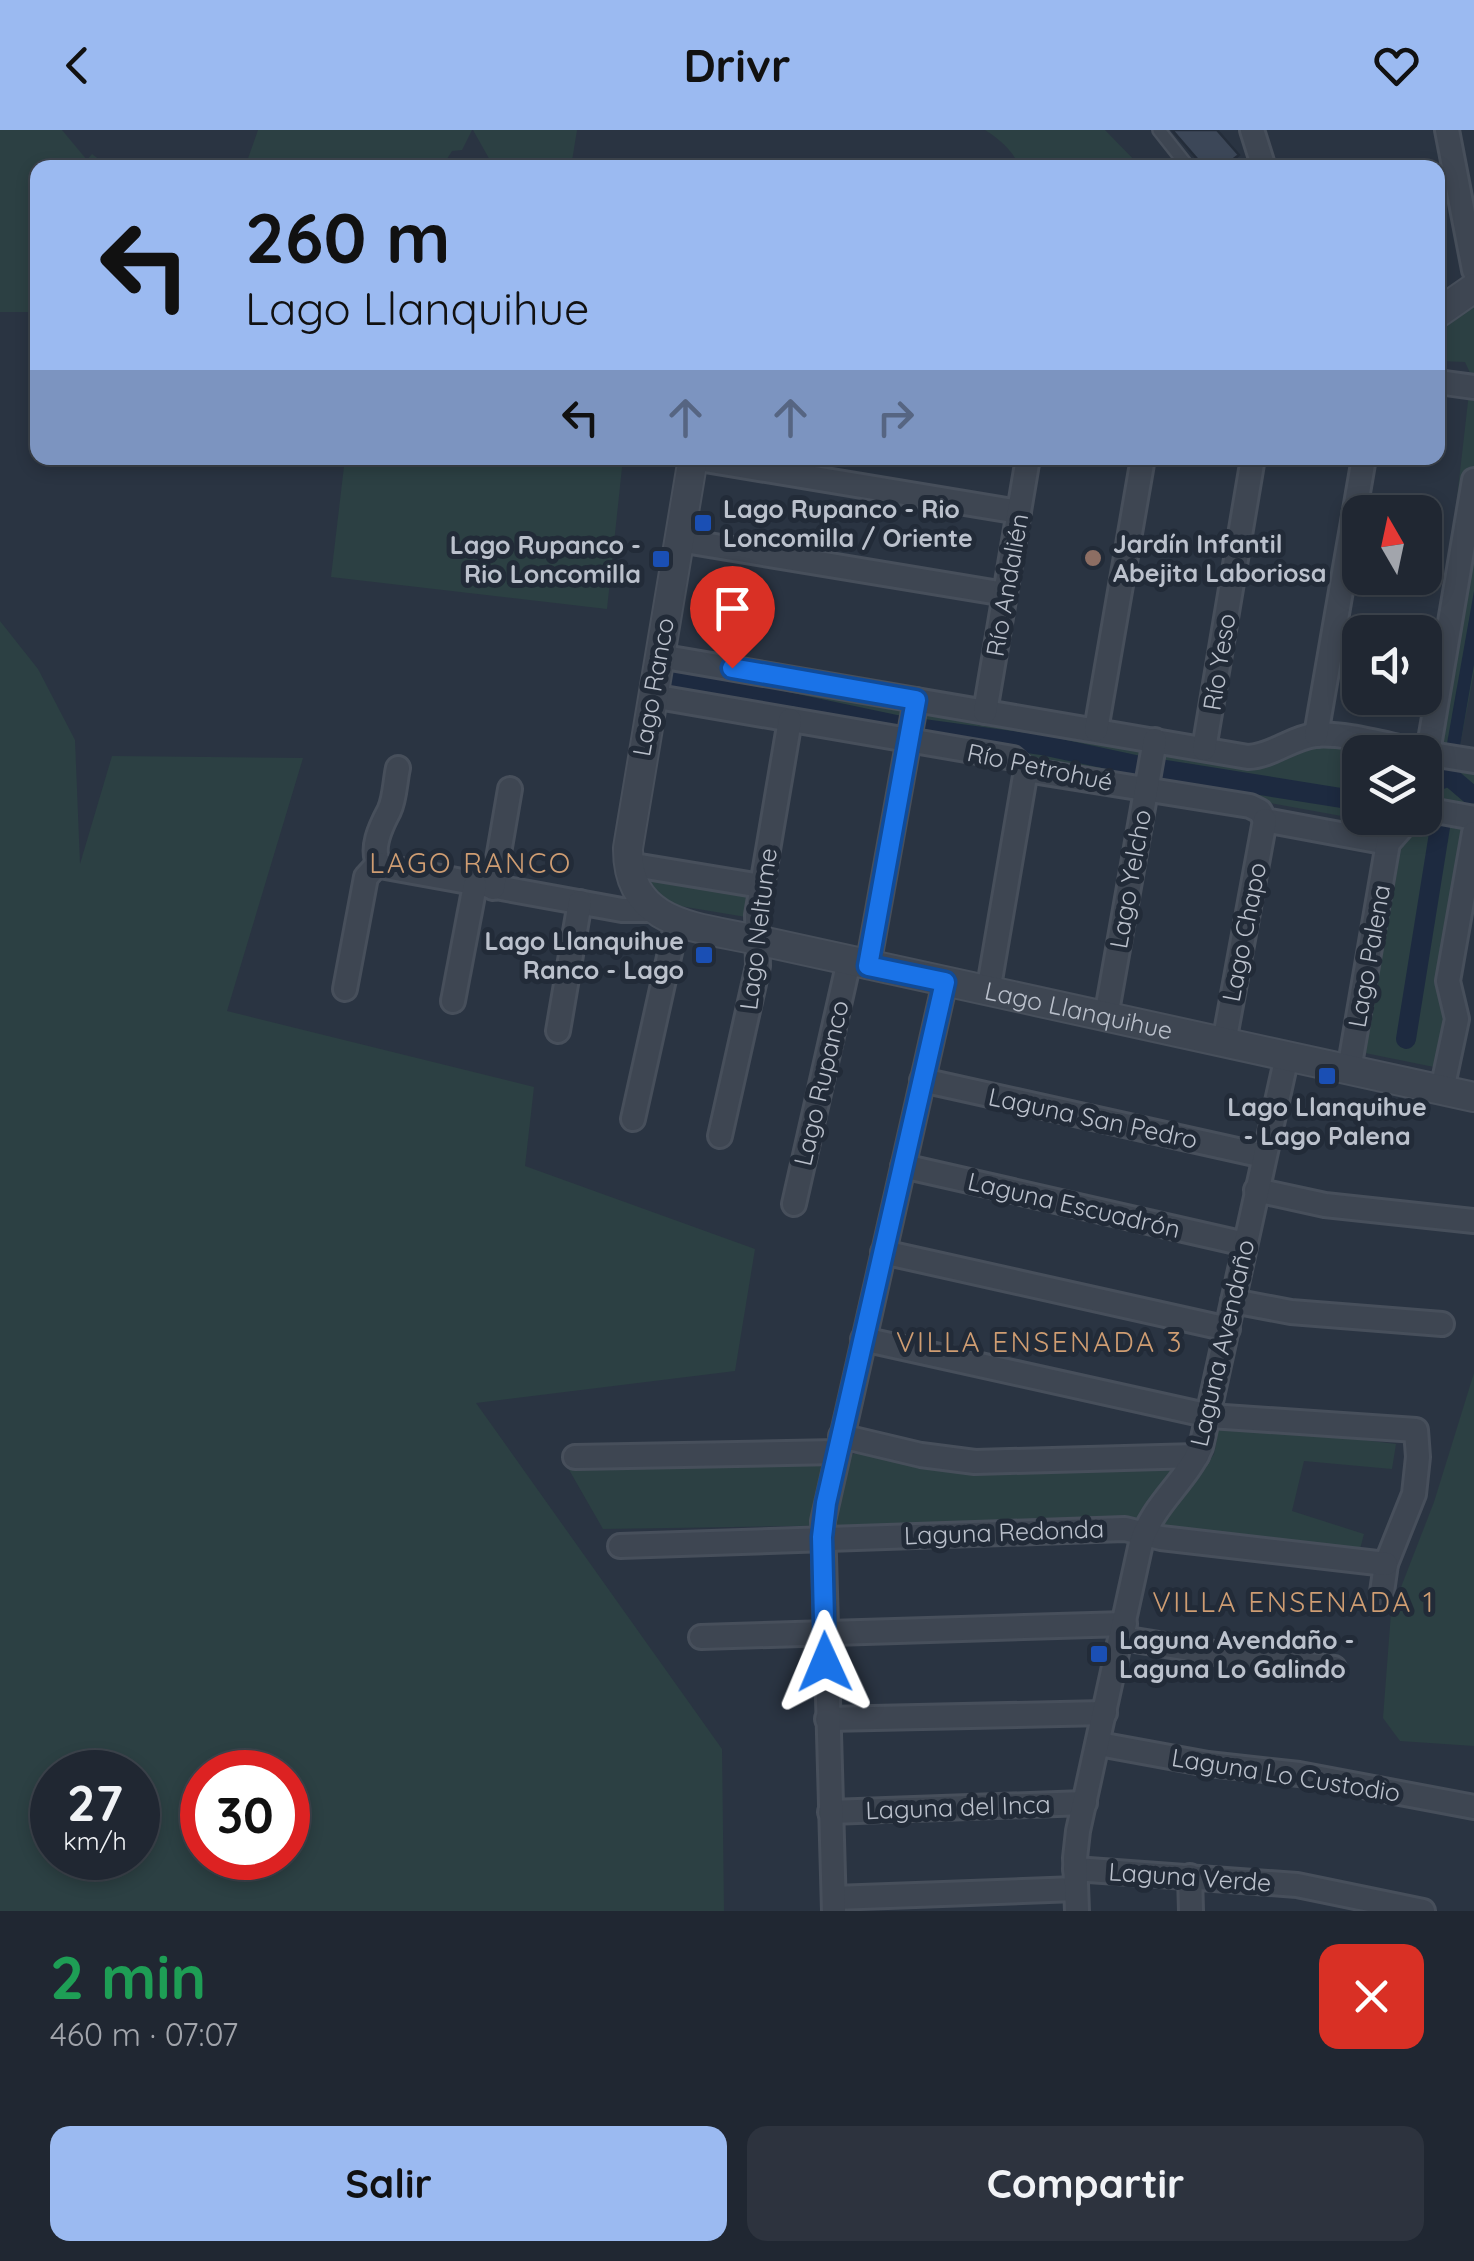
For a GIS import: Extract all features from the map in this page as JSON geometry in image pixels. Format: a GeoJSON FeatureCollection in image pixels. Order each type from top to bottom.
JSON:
{"type":"FeatureCollection","features":[{"type":"Feature","properties":{"kind":"street"},"geometry":{"type":"LineString","coordinates":[[1252,130],[1261,160]]}},
{"type":"Feature","properties":{"kind":"street"},"geometry":{"type":"LineString","coordinates":[[1447,130],[1446,176],[1474,270]]}},
{"type":"Feature","properties":{"kind":"street"},"geometry":{"type":"LineString","coordinates":[[1445,308],[1474,288]]}},
{"type":"Feature","properties":{"kind":"street"},"geometry":{"type":"LineString","coordinates":[[1445,383],[1474,388]]}},
{"type":"Feature","properties":{"kind":"street","name":"Lago Ranco"},"geometry":{"type":"LineString","coordinates":[[628,864],[632,816],[692,465]]}},
{"type":"Feature","properties":{"kind":"street"},"geometry":{"type":"LineString","coordinates":[[735,465],[1019,512]]}},
{"type":"Feature","properties":{"kind":"street","name":"Río Andalién"},"geometry":{"type":"LineString","coordinates":[[985,712],[1027,465]]}},
{"type":"Feature","properties":{"kind":"street"},"geometry":{"type":"LineString","coordinates":[[1096,730],[1142,465]]}},
{"type":"Feature","properties":{"kind":"street","name":"Río Yeso"},"geometry":{"type":"LineString","coordinates":[[1204,748],[1252,465]]}},
{"type":"Feature","properties":{"kind":"street"},"geometry":{"type":"LineString","coordinates":[[1316,735],[1363,465]]}},
{"type":"Feature","properties":{"kind":"street"},"geometry":{"type":"LineString","coordinates":[[1430,735],[1474,480]]}},
{"type":"Feature","properties":{"kind":"street"},"geometry":{"type":"LineString","coordinates":[[678,540],[1005,594]]}},
{"type":"Feature","properties":{"kind":"street","name":"Río Petrohué"},"geometry":{"type":"LineString","coordinates":[[658,656],[1254,757],[1316,735],[1342,740]]}},
{"type":"Feature","properties":{"kind":"street","name":"Río Petrohué"},"geometry":{"type":"LineString","coordinates":[[652,696],[1013,758],[1026,770],[1250,806],[1260,811],[1265,820],[1388,843]]}},
{"type":"Feature","properties":{"kind":"street","name":"Lago Rupanco"},"geometry":{"type":"LineString","coordinates":[[794,1204],[858,963],[916,700]]}},
{"type":"Feature","properties":{"kind":"street","name":"Lago Neltume"},"geometry":{"type":"LineString","coordinates":[[720,1136],[758,966],[762,886],[790,720]]}},
{"type":"Feature","properties":{"kind":"street","name":"Lago Yelcho"},"geometry":{"type":"LineString","coordinates":[[1106,1017],[1155,740]]}},
{"type":"Feature","properties":{"kind":"street","name":"Río Petrohué"},"geometry":{"type":"LineString","coordinates":[[1442,759],[1474,762]]}},
{"type":"Feature","properties":{"kind":"street"},"geometry":{"type":"LineString","coordinates":[[345,990],[366,876],[378,864],[375,854],[382,818],[390,808],[398,768]]}},
{"type":"Feature","properties":{"kind":"street"},"geometry":{"type":"LineString","coordinates":[[988,992],[1026,770]]}},
{"type":"Feature","properties":{"kind":"street"},"geometry":{"type":"LineString","coordinates":[[453,1000],[510,789]]}},
{"type":"Feature","properties":{"kind":"street"},"geometry":{"type":"LineString","coordinates":[[1442,812],[1474,818]]}},
{"type":"Feature","properties":{"kind":"street","name":"Lago Chapo"},"geometry":{"type":"LineString","coordinates":[[1224,1042],[1265,820]]}},
{"type":"Feature","properties":{"kind":"street"},"geometry":{"type":"LineString","coordinates":[[1442,1090],[1457,1019],[1448,980],[1474,833]]}},
{"type":"Feature","properties":{"kind":"street"},"geometry":{"type":"LineString","coordinates":[[1388,843],[1395,835]]}},
{"type":"Feature","properties":{"kind":"street","name":"Lago Palena"},"geometry":{"type":"LineString","coordinates":[[1349,1070],[1388,843]]}},
{"type":"Feature","properties":{"kind":"street","name":"Lago Llanquihue"},"geometry":{"type":"LineString","coordinates":[[378,864],[666,916],[858,963],[1474,1097]]}},
{"type":"Feature","properties":{"kind":"street"},"geometry":{"type":"LineString","coordinates":[[633,1119],[666,916],[636,891],[628,864],[762,886]]}},
{"type":"Feature","properties":{"kind":"street"},"geometry":{"type":"LineString","coordinates":[[558,1031],[580,902]]}},
{"type":"Feature","properties":{"kind":"street"},"geometry":{"type":"LineString","coordinates":[[834,1904],[822,1537],[839,1444],[945,982]]}},
{"type":"Feature","properties":{"kind":"street","name":"Laguna Avendaño"},"geometry":{"type":"LineString","coordinates":[[1076,1890],[1076,1847],[1144,1532],[1197,1456],[1210,1416],[1287,1056]]}},
{"type":"Feature","properties":{"kind":"street","name":"Laguna San Pedro"},"geometry":{"type":"LineString","coordinates":[[922,1080],[1264,1156]]}},
{"type":"Feature","properties":{"kind":"street","name":"Laguna Escuadrón"},"geometry":{"type":"LineString","coordinates":[[903,1166],[1245,1244]]}},
{"type":"Feature","properties":{"kind":"street"},"geometry":{"type":"LineString","coordinates":[[1256,1190],[1325,1206],[1474,1221]]}},
{"type":"Feature","properties":{"kind":"street"},"geometry":{"type":"LineString","coordinates":[[883,1252],[1228,1329]]}},
{"type":"Feature","properties":{"kind":"street"},"geometry":{"type":"LineString","coordinates":[[1234,1301],[1291,1312],[1442,1324]]}},
{"type":"Feature","properties":{"kind":"street"},"geometry":{"type":"LineString","coordinates":[[863,1338],[1210,1416],[1416,1430],[1414,1494],[1386,1564],[1381,1599]]}},
{"type":"Feature","properties":{"kind":"street"},"geometry":{"type":"LineString","coordinates":[[575,1457],[839,1444],[975,1462],[1197,1456]]}},
{"type":"Feature","properties":{"kind":"street","name":"Laguna Redonda"},"geometry":{"type":"LineString","coordinates":[[620,1546],[1125,1529],[1161,1538],[1386,1564]]}},
{"type":"Feature","properties":{"kind":"street"},"geometry":{"type":"LineString","coordinates":[[700,1637],[1123,1631],[1239,1657],[1334,1668]]}},
{"type":"Feature","properties":{"kind":"street"},"geometry":{"type":"LineString","coordinates":[[826,1719],[1105,1713]]}},
{"type":"Feature","properties":{"kind":"street","name":"Laguna Lo Custodio"},"geometry":{"type":"LineString","coordinates":[[1098,1744],[1208,1764],[1299,1774],[1474,1806]]}},
{"type":"Feature","properties":{"kind":"street","name":"Laguna del Inca"},"geometry":{"type":"LineString","coordinates":[[830,1812],[1085,1803]]}},
{"type":"Feature","properties":{"kind":"street"},"geometry":{"type":"LineString","coordinates":[[1190,1876],[1191,1911]]}},
{"type":"Feature","properties":{"kind":"street","name":"Laguna Verde"},"geometry":{"type":"LineString","coordinates":[[834,1904],[1076,1890],[1190,1876],[1297,1885],[1422,1911]]}},
{"type":"Feature","properties":{"kind":"street"},"geometry":{"type":"LineString","coordinates":[[1297,1885],[1298,1911]]}},
{"type":"Feature","properties":{"kind":"lane"},"geometry":{"type":"LineString","coordinates":[[1159,130],[1183,160]]}},
{"type":"Feature","properties":{"kind":"green space"},"geometry":{"type":"Polygon","coordinates":[[[0,130],[62,130],[87,160],[30,160],[30,312],[0,312],[0,130]]]}},
{"type":"Feature","properties":{"kind":"green space"},"geometry":{"type":"Polygon","coordinates":[[[258,130],[472,130],[462,150],[452,151],[446,160],[247,160],[258,130]]]}},
{"type":"Feature","properties":{"kind":"green space"},"geometry":{"type":"Polygon","coordinates":[[[473,130],[577,130],[572,160],[490,160],[473,130]]]}},
{"type":"Feature","properties":{"kind":"green space"},"geometry":{"type":"Polygon","coordinates":[[[985,130],[1105,130],[1134,160],[1016,160],[985,130]]]}},
{"type":"Feature","properties":{"kind":"green space"},"geometry":{"type":"Polygon","coordinates":[[[1474,306],[1474,672],[1456,767],[1474,771],[1474,809],[1442,804],[1442,735],[1430,735],[1432,715],[1442,715],[1442,630],[1471,375],[1465,362],[1445,361],[1445,328],[1474,306]]]}},
{"type":"Feature","properties":{"kind":"green space"},"geometry":{"type":"Polygon","coordinates":[[[344,465],[622,465],[607,609],[331,577],[344,465]]]}},
{"type":"Feature","properties":{"kind":"green space"},"geometry":{"type":"Polygon","coordinates":[[[0,621],[38,669],[75,740],[80,864],[112,756],[303,758],[227,1011],[534,1087],[525,1166],[755,1249],[735,1371],[476,1403],[722,1749],[724,1911],[0,1911],[0,621]]]}},
{"type":"Feature","properties":{"kind":"green space"},"geometry":{"type":"Polygon","coordinates":[[[688,667],[1256,763],[1323,743],[1342,746],[1342,816],[682,696],[688,667]]]}},
{"type":"Feature","properties":{"kind":"green space"},"geometry":{"type":"Polygon","coordinates":[[[1442,821],[1459,823],[1464,834],[1440,992],[1447,1035],[1439,1068],[1365,1053],[1400,846],[1410,835],[1442,835],[1442,821]]]}},
{"type":"Feature","properties":{"kind":"green space"},"geometry":{"type":"Polygon","coordinates":[[[646,871],[752,889],[752,918],[674,905],[657,894],[646,871]]]}},
{"type":"Feature","properties":{"kind":"green space"},"geometry":{"type":"Polygon","coordinates":[[[1474,1373],[1474,1746],[1400,1741],[1383,1718],[1391,1613],[1434,1502],[1474,1373]]]}},
{"type":"Feature","properties":{"kind":"green space"},"geometry":{"type":"Polygon","coordinates":[[[1220,1422],[1396,1444],[1392,1469],[1304,1461],[1292,1511],[1364,1534],[1360,1549],[1110,1521],[603,1529],[564,1461],[822,1462],[858,1453],[960,1471],[1205,1466],[1214,1454],[1220,1422]]]}},
{"type":"Feature","properties":{"kind":"water"},"geometry":{"type":"Polygon","coordinates":[[[1474,591],[1474,665],[1459,752],[1446,749],[1474,591]]]}},
{"type":"Feature","properties":{"kind":"building"},"geometry":{"type":"Polygon","coordinates":[[[1172,130],[1217,130],[1239,155],[1237,160],[1198,160],[1172,130]]]}},
{"type":"Feature","properties":{"kind":"waterway"},"geometry":{"type":"LineString","coordinates":[[677,679],[901,726]]}},
{"type":"Feature","properties":{"kind":"waterway"},"geometry":{"type":"LineString","coordinates":[[923,729],[1042,745],[1140,766]]}},
{"type":"Feature","properties":{"kind":"waterway"},"geometry":{"type":"LineString","coordinates":[[1160,769],[1342,798]]}},
{"type":"Feature","properties":{"kind":"waterway"},"geometry":{"type":"LineString","coordinates":[[1442,779],[1449,776],[1470,794]]}},
{"type":"Feature","properties":{"kind":"waterway"},"geometry":{"type":"LineString","coordinates":[[1406,1039],[1439,835]]}},
{"type":"Feature","properties":{"kind":"place","name":"Lago Rupanco - Rio Loncomilla / Oriente"},"geometry":{"type":"Point","coordinates":[703,523]}},
{"type":"Feature","properties":{"kind":"place","name":"Jardín Infantil Abejita Laboriosa"},"geometry":{"type":"Point","coordinates":[1093,558]}},
{"type":"Feature","properties":{"kind":"place","name":"Lago Rupanco - Rio Loncomilla"},"geometry":{"type":"Point","coordinates":[661,559]}},
{"type":"Feature","properties":{"kind":"place","name":"Lago Llanquihue Ranco - Lago"},"geometry":{"type":"Point","coordinates":[704,955]}},
{"type":"Feature","properties":{"kind":"place","name":"Lago Llanquihue - Lago Palena"},"geometry":{"type":"Point","coordinates":[1327,1076]}},
{"type":"Feature","properties":{"kind":"place","name":"Laguna Avendaño - Laguna Lo Galindo"},"geometry":{"type":"Point","coordinates":[1099,1654]}},
{"type":"Feature","properties":{"kind":"district","name":"LAGO RANCO"},"geometry":{"type":"Point","coordinates":[471,863]}},
{"type":"Feature","properties":{"kind":"district","name":"VILLA ENSENADA 3"},"geometry":{"type":"Point","coordinates":[1040,1342]}},
{"type":"Feature","properties":{"kind":"district","name":"VILLA ENSENADA 1"},"geometry":{"type":"Point","coordinates":[1294,1602]}},
{"type":"Feature","properties":{"kind":"route"},"geometry":{"type":"LineString","coordinates":[[732,668],[916,700],[868,966],[945,982],[826,1503],[822,1537],[825,1662]]}}]}
